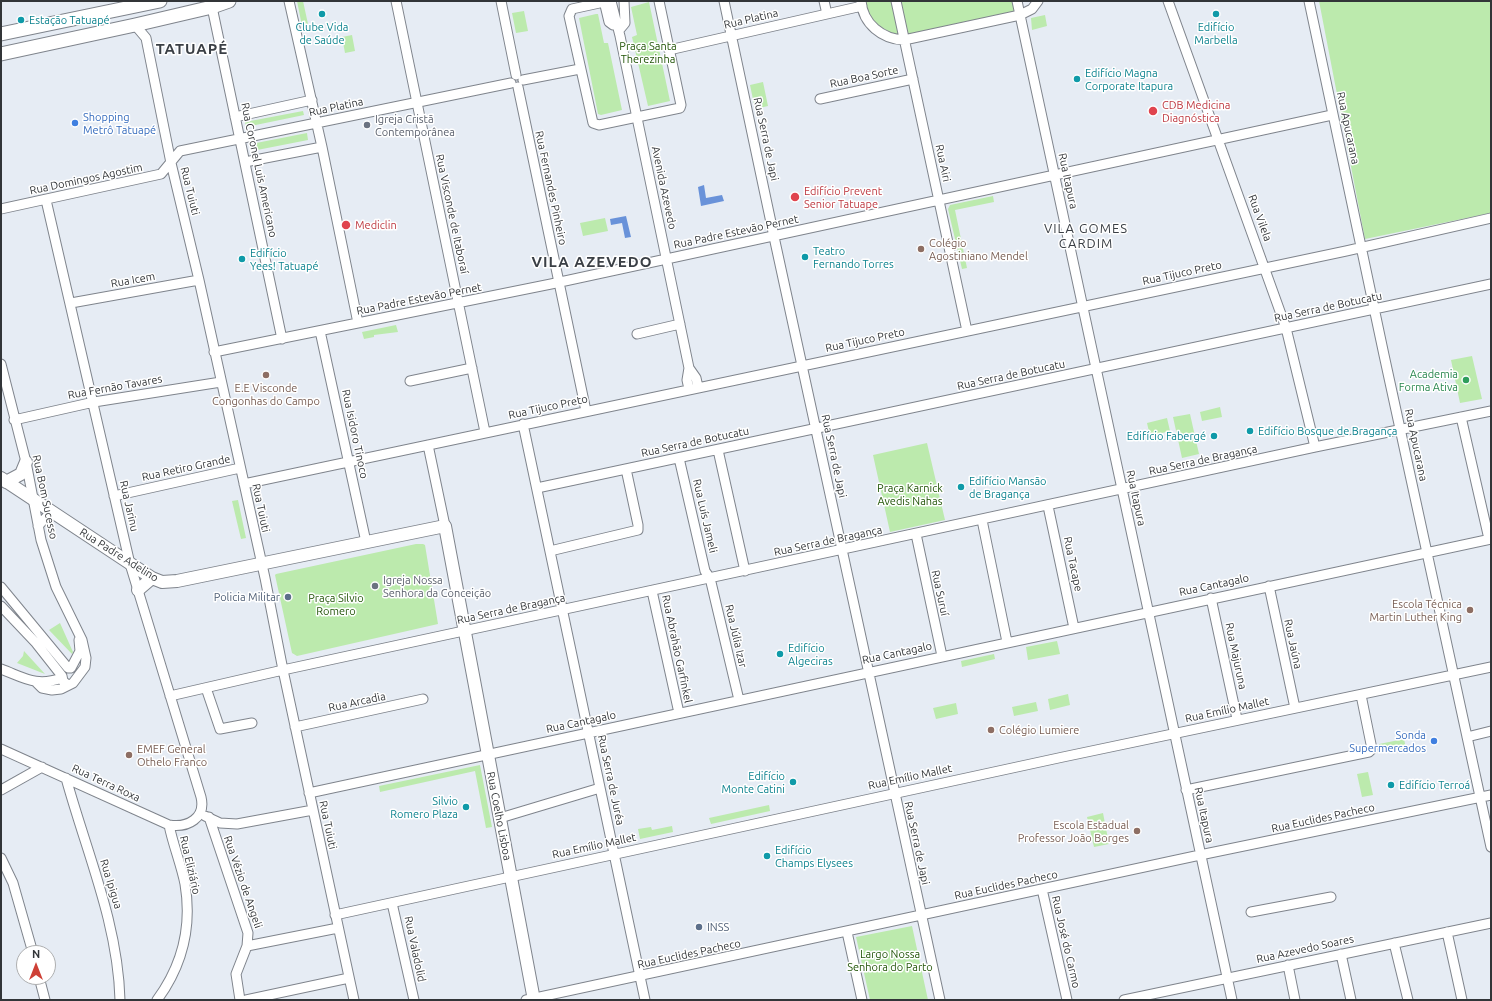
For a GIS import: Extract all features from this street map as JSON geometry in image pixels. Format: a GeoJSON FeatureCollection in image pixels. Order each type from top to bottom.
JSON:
{"type":"FeatureCollection","features":[{"type":"Feature","properties":{"kind":"highway"},"geometry":{"type":"LineString","coordinates":[[1,34],[160,1]]}},
{"type":"Feature","properties":{"kind":"highway"},"geometry":{"type":"LineString","coordinates":[[1,54],[135,25],[212,7],[229,1]]}},
{"type":"Feature","properties":{"kind":"main road"},"geometry":{"type":"LineString","coordinates":[[4,480],[21,474],[26,462]]}},
{"type":"Feature","properties":{"kind":"main road","name":"Rua Padre Adelino"},"geometry":{"type":"LineString","coordinates":[[4,480],[32,500],[152,578],[170,582],[261,563]]}},
{"type":"Feature","properties":{"kind":"main road"},"geometry":{"type":"LineString","coordinates":[[261,563],[445,526],[465,632]]}},
{"type":"Feature","properties":{"kind":"main road"},"geometry":{"type":"LineString","coordinates":[[138,590],[152,578]]}},
{"type":"Feature","properties":{"kind":"main road","name":"Rua Coelho Lisboa"},"geometry":{"type":"LineString","coordinates":[[465,632],[500,818],[531,999]]}},
{"type":"Feature","properties":{"kind":"street"},"geometry":{"type":"LineString","coordinates":[[289,1],[317,123],[358,323]]}},
{"type":"Feature","properties":{"kind":"street","name":"Rua Visconde de Itaboraí"},"geometry":{"type":"LineString","coordinates":[[396,1],[485,432]]}},
{"type":"Feature","properties":{"kind":"street","name":"Rua Fernandes Pinheiro"},"geometry":{"type":"LineString","coordinates":[[501,1],[586,411]]}},
{"type":"Feature","properties":{"kind":"street"},"geometry":{"type":"LineString","coordinates":[[606,1],[572,9],[569,16],[580,69],[594,124],[599,125],[680,108],[660,1]]}},
{"type":"Feature","properties":{"kind":"street","name":"Avenida Azevedo"},"geometry":{"type":"LineString","coordinates":[[606,1],[609,22],[620,32]]}},
{"type":"Feature","properties":{"kind":"street","name":"Avenida Azevedo"},"geometry":{"type":"LineString","coordinates":[[617,1],[620,32],[689,368],[687,380],[694,388]]}},
{"type":"Feature","properties":{"kind":"street","name":"Avenida Azevedo"},"geometry":{"type":"LineString","coordinates":[[620,32],[625,23],[624,1]]}},
{"type":"Feature","properties":{"kind":"street","name":"Rua Serra de Japi"},"geometry":{"type":"LineString","coordinates":[[724,1],[921,916]]}},
{"type":"Feature","properties":{"kind":"street"},"geometry":{"type":"LineString","coordinates":[[824,1],[827,14]]}},
{"type":"Feature","properties":{"kind":"street","name":"Rua Airi"},"geometry":{"type":"LineString","coordinates":[[896,1],[967,331]]}},
{"type":"Feature","properties":{"kind":"street","name":"Rua Itapura"},"geometry":{"type":"LineString","coordinates":[[1017,1],[1121,490],[1232,1000]]}},
{"type":"Feature","properties":{"kind":"street"},"geometry":{"type":"LineString","coordinates":[[862,3],[866,18],[878,32],[893,38],[904,40],[1020,15],[1032,9],[1038,1]]}},
{"type":"Feature","properties":{"kind":"street","name":"Rua Vilela"},"geometry":{"type":"LineString","coordinates":[[1168,1],[1286,328],[1315,447]]}},
{"type":"Feature","properties":{"kind":"street","name":"Rua Apucarana"},"geometry":{"type":"LineString","coordinates":[[1309,1],[1332,115],[1491,846]]}},
{"type":"Feature","properties":{"kind":"street","name":"Rua Platina"},"geometry":{"type":"LineString","coordinates":[[670,50],[827,14],[862,3]]}},
{"type":"Feature","properties":{"kind":"street","name":"Rua Coronel Luis Americano"},"geometry":{"type":"LineString","coordinates":[[212,7],[282,339]]}},
{"type":"Feature","properties":{"kind":"street","name":"Rua Tuiuti"},"geometry":{"type":"LineString","coordinates":[[135,25],[146,38],[171,163],[199,280],[244,484],[348,978],[354,1000]]}},
{"type":"Feature","properties":{"kind":"street","name":"Rua Platina"},"geometry":{"type":"LineString","coordinates":[[171,163],[180,151],[580,69]]}},
{"type":"Feature","properties":{"kind":"street","name":"Rua Boa Sorte"},"geometry":{"type":"LineString","coordinates":[[820,99],[913,80]]}},
{"type":"Feature","properties":{"kind":"street"},"geometry":{"type":"LineString","coordinates":[[235,117],[312,100]]}},
{"type":"Feature","properties":{"kind":"street","name":"Rua Padre Estevão Pernet"},"geometry":{"type":"LineString","coordinates":[[214,352],[559,282],[1332,115]]}},
{"type":"Feature","properties":{"kind":"street"},"geometry":{"type":"LineString","coordinates":[[245,162],[322,147]]}},
{"type":"Feature","properties":{"kind":"street","name":"Rua Domingos Agostim"},"geometry":{"type":"LineString","coordinates":[[1,209],[161,174],[171,163]]}},
{"type":"Feature","properties":{"kind":"street","name":"Rua Jarinu"},"geometry":{"type":"LineString","coordinates":[[46,200],[71,302],[130,564],[201,797],[204,815]]}},
{"type":"Feature","properties":{"kind":"street","name":"Rua Tijuco Preto"},"geometry":{"type":"LineString","coordinates":[[244,484],[1361,248],[1491,218]]}},
{"type":"Feature","properties":{"kind":"street","name":"Rua Icem"},"geometry":{"type":"LineString","coordinates":[[71,302],[199,280]]}},
{"type":"Feature","properties":{"kind":"street","name":"Rua Serra de Botucatu"},"geometry":{"type":"LineString","coordinates":[[537,488],[1491,284]]}},
{"type":"Feature","properties":{"kind":"street"},"geometry":{"type":"LineString","coordinates":[[637,334],[680,324]]}},
{"type":"Feature","properties":{"kind":"street","name":"Rua Isidoro Tinoco"},"geometry":{"type":"LineString","coordinates":[[320,331],[366,542]]}},
{"type":"Feature","properties":{"kind":"street","name":"Rua Bom Sucesso"},"geometry":{"type":"LineString","coordinates":[[1,364],[14,420],[26,462],[38,526],[56,587],[85,648],[85,667],[77,679]]}},
{"type":"Feature","properties":{"kind":"street"},"geometry":{"type":"LineString","coordinates":[[410,381],[472,368]]}},
{"type":"Feature","properties":{"kind":"street","name":"Rua Fernão Tavares"},"geometry":{"type":"LineString","coordinates":[[14,420],[94,402],[221,382]]}},
{"type":"Feature","properties":{"kind":"street","name":"Rua Serra de Bragança"},"geometry":{"type":"LineString","coordinates":[[170,696],[283,670],[465,632],[1315,447],[1491,411]]}},
{"type":"Feature","properties":{"kind":"street"},"geometry":{"type":"LineString","coordinates":[[1461,418],[1490,539]]}},
{"type":"Feature","properties":{"kind":"street","name":"Rua Serra de Juréa"},"geometry":{"type":"LineString","coordinates":[[523,424],[645,1000]]}},
{"type":"Feature","properties":{"kind":"street"},"geometry":{"type":"LineString","coordinates":[[428,445],[445,526]]}},
{"type":"Feature","properties":{"kind":"street"},"geometry":{"type":"LineString","coordinates":[[718,450],[745,571]]}},
{"type":"Feature","properties":{"kind":"street","name":"Rua Luís Jameli"},"geometry":{"type":"LineString","coordinates":[[679,458],[705,571],[710,578]]}},
{"type":"Feature","properties":{"kind":"street","name":"Rua Retiro Grande"},"geometry":{"type":"LineString","coordinates":[[114,496],[240,468]]}},
{"type":"Feature","properties":{"kind":"street"},"geometry":{"type":"LineString","coordinates":[[550,551],[638,530],[626,469]]}},
{"type":"Feature","properties":{"kind":"street","name":"Rua Tacape"},"geometry":{"type":"LineString","coordinates":[[1048,506],[1074,628]]}},
{"type":"Feature","properties":{"kind":"street"},"geometry":{"type":"LineString","coordinates":[[38,526],[51,512]]}},
{"type":"Feature","properties":{"kind":"street"},"geometry":{"type":"LineString","coordinates":[[982,520],[1008,642]]}},
{"type":"Feature","properties":{"kind":"street","name":"Rua Suruí"},"geometry":{"type":"LineString","coordinates":[[916,534],[942,656]]}},
{"type":"Feature","properties":{"kind":"street","name":"Rua Cantagalo"},"geometry":{"type":"LineString","coordinates":[[309,792],[1490,539]]}},
{"type":"Feature","properties":{"kind":"street","name":"Rua Júlia Izar"},"geometry":{"type":"LineString","coordinates":[[710,578],[739,700]]}},
{"type":"Feature","properties":{"kind":"street","name":"Rua Jaúna"},"geometry":{"type":"LineString","coordinates":[[1269,586],[1295,708]]}},
{"type":"Feature","properties":{"kind":"street"},"geometry":{"type":"LineString","coordinates":[[1,587],[70,668],[76,673],[77,679],[47,683],[36,682],[1,670]]}},
{"type":"Feature","properties":{"kind":"street","name":"Rua Abrahão Garfinkel"},"geometry":{"type":"LineString","coordinates":[[652,591],[679,713]]}},
{"type":"Feature","properties":{"kind":"street","name":"Rua Majuruna"},"geometry":{"type":"LineString","coordinates":[[1211,598],[1237,719]]}},
{"type":"Feature","properties":{"kind":"street"},"geometry":{"type":"LineString","coordinates":[[1,606],[36,643],[64,680]]}},
{"type":"Feature","properties":{"kind":"street"},"geometry":{"type":"LineString","coordinates":[[8,613],[17,606]]}},
{"type":"Feature","properties":{"kind":"street","name":"Rua Bom Sucesso"},"geometry":{"type":"LineString","coordinates":[[64,680],[64,670],[70,668],[80,651],[77,630]]}},
{"type":"Feature","properties":{"kind":"street","name":"Rua Emílio Mallet"},"geometry":{"type":"LineString","coordinates":[[335,915],[510,876],[1174,734],[1237,719],[1491,667]]}},
{"type":"Feature","properties":{"kind":"street"},"geometry":{"type":"LineString","coordinates":[[206,688],[220,729],[252,723]]}},
{"type":"Feature","properties":{"kind":"street"},"geometry":{"type":"LineString","coordinates":[[1186,790],[1369,752],[1372,749],[1360,695]]}},
{"type":"Feature","properties":{"kind":"street","name":"Rua Arcadia"},"geometry":{"type":"LineString","coordinates":[[295,727],[423,699]]}},
{"type":"Feature","properties":{"kind":"street"},"geometry":{"type":"LineString","coordinates":[[1467,737],[1491,731]]}},
{"type":"Feature","properties":{"kind":"street","name":"Rua Terra Roxa"},"geometry":{"type":"LineString","coordinates":[[1,748],[169,825],[185,825],[204,815]]}},
{"type":"Feature","properties":{"kind":"street"},"geometry":{"type":"LineString","coordinates":[[1,790],[42,767]]}},
{"type":"Feature","properties":{"kind":"street","name":"Rua Ipigua"},"geometry":{"type":"LineString","coordinates":[[66,778],[111,929],[118,962],[120,1000]]}},
{"type":"Feature","properties":{"kind":"street"},"geometry":{"type":"LineString","coordinates":[[500,818],[600,788]]}},
{"type":"Feature","properties":{"kind":"street","name":"Rua Euclides Pacheco"},"geometry":{"type":"LineString","coordinates":[[531,999],[1200,855],[1491,795]]}},
{"type":"Feature","properties":{"kind":"street"},"geometry":{"type":"LineString","coordinates":[[204,815],[224,824],[237,824],[313,810]]}},
{"type":"Feature","properties":{"kind":"street","name":"Rua Vézio de Angeli"},"geometry":{"type":"LineString","coordinates":[[204,815],[248,933],[247,946],[236,974],[240,1000]]}},
{"type":"Feature","properties":{"kind":"street","name":"Rua Eliziário"},"geometry":{"type":"LineString","coordinates":[[157,1000],[176,967],[181,954],[186,928],[186,898],[184,883],[169,825]]}},
{"type":"Feature","properties":{"kind":"street"},"geometry":{"type":"LineString","coordinates":[[1,858],[13,883],[31,945]]}},
{"type":"Feature","properties":{"kind":"street","name":"Rua José do Carmo"},"geometry":{"type":"LineString","coordinates":[[1042,889],[1066,1000]]}},
{"type":"Feature","properties":{"kind":"street"},"geometry":{"type":"LineString","coordinates":[[1251,912],[1331,897]]}},
{"type":"Feature","properties":{"kind":"street","name":"Rua Valadolid"},"geometry":{"type":"LineString","coordinates":[[392,902],[414,1000]]}},
{"type":"Feature","properties":{"kind":"street"},"geometry":{"type":"LineString","coordinates":[[921,916],[940,1000]]}},
{"type":"Feature","properties":{"kind":"street","name":"Rua Azevedo Soares"},"geometry":{"type":"LineString","coordinates":[[1124,1000],[1154,997],[1227,978],[1491,923]]}},
{"type":"Feature","properties":{"kind":"street"},"geometry":{"type":"LineString","coordinates":[[247,946],[338,928]]}},
{"type":"Feature","properties":{"kind":"street"},"geometry":{"type":"LineString","coordinates":[[847,932],[862,1000]]}},
{"type":"Feature","properties":{"kind":"street"},"geometry":{"type":"LineString","coordinates":[[1447,932],[1462,1000]]}},
{"type":"Feature","properties":{"kind":"street"},"geometry":{"type":"LineString","coordinates":[[1394,943],[1408,1000]]}},
{"type":"Feature","properties":{"kind":"street"},"geometry":{"type":"LineString","coordinates":[[1341,954],[1351,1000]]}},
{"type":"Feature","properties":{"kind":"street"},"geometry":{"type":"LineString","coordinates":[[1288,965],[1295,1000]]}},
{"type":"Feature","properties":{"kind":"street"},"geometry":{"type":"LineString","coordinates":[[246,1000],[348,978]]}},
{"type":"Feature","properties":{"kind":"street"},"geometry":{"type":"LineString","coordinates":[[41,985],[45,1000]]}},
{"type":"Feature","properties":{"kind":"green space"},"geometry":{"type":"Polygon","coordinates":[[[297,1],[303,1],[308,24],[302,26],[297,1]]]}},
{"type":"Feature","properties":{"kind":"green space"},"geometry":{"type":"Polygon","coordinates":[[[865,1],[892,1],[899,35],[881,27],[872,19],[866,8],[865,1]]]}},
{"type":"Feature","properties":{"kind":"green space"},"geometry":{"type":"Polygon","coordinates":[[[901,1],[1013,1],[1015,12],[908,35],[901,1]]]}},
{"type":"Feature","properties":{"kind":"green space"},"geometry":{"type":"Polygon","coordinates":[[[1319,1],[1491,1],[1491,213],[1365,239],[1319,1]]]}},
{"type":"Feature","properties":{"kind":"green space","name":"Praça Santa Therezinha"},"geometry":{"type":"Polygon","coordinates":[[[649,2],[670,101],[648,106],[632,37],[637,35],[631,7],[649,2]]]}},
{"type":"Feature","properties":{"kind":"green space"},"geometry":{"type":"Polygon","coordinates":[[[524,11],[528,31],[516,33],[512,13],[524,11]]]}},
{"type":"Feature","properties":{"kind":"green space","name":"Praça Santa Therezinha"},"geometry":{"type":"Polygon","coordinates":[[[598,14],[604,43],[608,43],[622,110],[601,115],[598,114],[579,18],[598,14]]]}},
{"type":"Feature","properties":{"kind":"green space"},"geometry":{"type":"Polygon","coordinates":[[[1045,15],[1047,26],[1032,30],[1031,18],[1045,15]]]}},
{"type":"Feature","properties":{"kind":"green space"},"geometry":{"type":"Polygon","coordinates":[[[352,35],[355,51],[345,53],[342,37],[352,35]]]}},
{"type":"Feature","properties":{"kind":"green space"},"geometry":{"type":"Polygon","coordinates":[[[763,82],[768,106],[755,109],[750,85],[763,82]]]}},
{"type":"Feature","properties":{"kind":"green space"},"geometry":{"type":"Polygon","coordinates":[[[303,111],[304,115],[246,127],[245,122],[303,111]]]}},
{"type":"Feature","properties":{"kind":"green space"},"geometry":{"type":"Polygon","coordinates":[[[307,133],[308,140],[252,151],[251,144],[307,133]]]}},
{"type":"Feature","properties":{"kind":"green space"},"geometry":{"type":"Polygon","coordinates":[[[993,196],[994,202],[955,210],[967,268],[962,269],[948,209],[950,205],[993,196]]]}},
{"type":"Feature","properties":{"kind":"green space"},"geometry":{"type":"Polygon","coordinates":[[[605,218],[608,231],[583,236],[580,223],[605,218]]]}},
{"type":"Feature","properties":{"kind":"green space"},"geometry":{"type":"Polygon","coordinates":[[[396,325],[398,332],[374,335],[374,337],[364,339],[362,332],[396,325]]]}},
{"type":"Feature","properties":{"kind":"green space","name":"Academia Forma Ativa"},"geometry":{"type":"Polygon","coordinates":[[[1472,356],[1482,399],[1460,403],[1451,360],[1472,356]]]}},
{"type":"Feature","properties":{"kind":"green space"},"geometry":{"type":"Polygon","coordinates":[[[1220,407],[1222,417],[1202,421],[1200,412],[1220,407]]]}},
{"type":"Feature","properties":{"kind":"green space"},"geometry":{"type":"Polygon","coordinates":[[[1190,414],[1199,454],[1182,458],[1173,417],[1190,414]]]}},
{"type":"Feature","properties":{"kind":"green space"},"geometry":{"type":"Polygon","coordinates":[[[1167,418],[1170,431],[1150,436],[1147,423],[1167,418]]]}},
{"type":"Feature","properties":{"kind":"green space","name":"Praça Karnick Avedis Nahas"},"geometry":{"type":"Polygon","coordinates":[[[927,443],[945,520],[890,532],[873,455],[927,443]]]}},
{"type":"Feature","properties":{"kind":"green space"},"geometry":{"type":"Polygon","coordinates":[[[238,500],[246,538],[241,539],[232,501],[238,500]]]}},
{"type":"Feature","properties":{"kind":"green space","name":"Praça Silvio Romero"},"geometry":{"type":"Polygon","coordinates":[[[416,544],[425,545],[438,624],[297,656],[292,653],[276,574],[416,544]]]}},
{"type":"Feature","properties":{"kind":"green space"},"geometry":{"type":"Polygon","coordinates":[[[60,623],[73,652],[72,654],[49,630],[60,623]]]}},
{"type":"Feature","properties":{"kind":"green space"},"geometry":{"type":"Polygon","coordinates":[[[1057,641],[1060,654],[1028,660],[1026,647],[1057,641]]]}},
{"type":"Feature","properties":{"kind":"green space"},"geometry":{"type":"Polygon","coordinates":[[[24,651],[45,674],[17,663],[23,656],[24,651]]]}},
{"type":"Feature","properties":{"kind":"green space"},"geometry":{"type":"Polygon","coordinates":[[[994,654],[995,659],[962,667],[961,661],[994,654]]]}},
{"type":"Feature","properties":{"kind":"green space"},"geometry":{"type":"Polygon","coordinates":[[[1068,694],[1070,705],[1050,710],[1048,699],[1068,694]]]}},
{"type":"Feature","properties":{"kind":"green space"},"geometry":{"type":"Polygon","coordinates":[[[1036,702],[1038,711],[1014,716],[1012,707],[1036,702]]]}},
{"type":"Feature","properties":{"kind":"green space"},"geometry":{"type":"Polygon","coordinates":[[[956,703],[958,714],[936,719],[933,708],[956,703]]]}},
{"type":"Feature","properties":{"kind":"green space"},"geometry":{"type":"Polygon","coordinates":[[[1404,739],[1406,748],[1381,753],[1379,744],[1404,739]]]}},
{"type":"Feature","properties":{"kind":"green space"},"geometry":{"type":"Polygon","coordinates":[[[480,765],[492,827],[486,828],[475,771],[380,792],[379,786],[480,765]]]}},
{"type":"Feature","properties":{"kind":"green space"},"geometry":{"type":"Polygon","coordinates":[[[1368,772],[1373,795],[1362,797],[1357,774],[1368,772]]]}},
{"type":"Feature","properties":{"kind":"green space"},"geometry":{"type":"Polygon","coordinates":[[[769,805],[770,811],[711,824],[709,818],[769,805]]]}},
{"type":"Feature","properties":{"kind":"green space"},"geometry":{"type":"Polygon","coordinates":[[[1103,813],[1109,844],[1094,847],[1087,817],[1103,813]]]}},
{"type":"Feature","properties":{"kind":"green space"},"geometry":{"type":"Polygon","coordinates":[[[672,826],[673,832],[640,839],[638,829],[651,827],[652,830],[672,826]]]}},
{"type":"Feature","properties":{"kind":"green space","name":"Largo Nossa Senhora do Parto"},"geometry":{"type":"Polygon","coordinates":[[[912,926],[928,1000],[870,1000],[856,937],[912,926]]]}},
{"type":"Feature","properties":{"kind":"water"},"geometry":{"type":"Polygon","coordinates":[[[704,185],[706,198],[722,195],[724,201],[701,206],[698,187],[704,185]]]}},
{"type":"Feature","properties":{"kind":"water"},"geometry":{"type":"Polygon","coordinates":[[[626,216],[631,237],[625,238],[622,223],[611,225],[610,219],[626,216]]]}},
{"type":"Feature","properties":{"kind":"place","name":"Clube Vida de Saúde"},"geometry":{"type":"Point","coordinates":[322,14]}},
{"type":"Feature","properties":{"kind":"place","name":"Edifício Marbella"},"geometry":{"type":"Point","coordinates":[1216,14]}},
{"type":"Feature","properties":{"kind":"place","name":"Estação Tatuapé"},"geometry":{"type":"Point","coordinates":[21,20]}},
{"type":"Feature","properties":{"kind":"place","name":"Edifício Magna Corporate Itapura"},"geometry":{"type":"Point","coordinates":[1077,79]}},
{"type":"Feature","properties":{"kind":"place","name":"CDB Medicina Diagnóstica"},"geometry":{"type":"Point","coordinates":[1153,111]}},
{"type":"Feature","properties":{"kind":"place","name":"Shopping Metrô Tatuapé"},"geometry":{"type":"Point","coordinates":[75,123]}},
{"type":"Feature","properties":{"kind":"place","name":"Igreja Cristã Contemporânea"},"geometry":{"type":"Point","coordinates":[367,125]}},
{"type":"Feature","properties":{"kind":"place","name":"Edifício Prevent Senior Tatuape"},"geometry":{"type":"Point","coordinates":[795,197]}},
{"type":"Feature","properties":{"kind":"place","name":"Mediclin"},"geometry":{"type":"Point","coordinates":[346,225]}},
{"type":"Feature","properties":{"kind":"place","name":"Colégio Agostiniano Mendel"},"geometry":{"type":"Point","coordinates":[921,249]}},
{"type":"Feature","properties":{"kind":"place","name":"Teatro Fernando Torres"},"geometry":{"type":"Point","coordinates":[805,257]}},
{"type":"Feature","properties":{"kind":"place","name":"Edifício Yees! Tatuapé"},"geometry":{"type":"Point","coordinates":[242,259]}},
{"type":"Feature","properties":{"kind":"place","name":"E.E Visconde Congonhas do Campo"},"geometry":{"type":"Point","coordinates":[266,375]}},
{"type":"Feature","properties":{"kind":"place","name":"Academia Forma Ativa"},"geometry":{"type":"Point","coordinates":[1466,380]}},
{"type":"Feature","properties":{"kind":"place","name":"Edifício Bosque de Bragança"},"geometry":{"type":"Point","coordinates":[1250,431]}},
{"type":"Feature","properties":{"kind":"place","name":"Edifício Fabergé"},"geometry":{"type":"Point","coordinates":[1214,436]}},
{"type":"Feature","properties":{"kind":"place","name":"Edifício Mansão de Bragança"},"geometry":{"type":"Point","coordinates":[961,487]}},
{"type":"Feature","properties":{"kind":"place","name":"Igreja Nossa Senhora da Conceição"},"geometry":{"type":"Point","coordinates":[375,586]}},
{"type":"Feature","properties":{"kind":"place","name":"Policia Militar"},"geometry":{"type":"Point","coordinates":[288,597]}},
{"type":"Feature","properties":{"kind":"place","name":"Escola Técnica Martin Luther King"},"geometry":{"type":"Point","coordinates":[1470,610]}},
{"type":"Feature","properties":{"kind":"place","name":"Edifício Algeciras"},"geometry":{"type":"Point","coordinates":[780,654]}},
{"type":"Feature","properties":{"kind":"place","name":"Colégio Lumiere"},"geometry":{"type":"Point","coordinates":[991,730]}},
{"type":"Feature","properties":{"kind":"place","name":"Sonda Supermercados"},"geometry":{"type":"Point","coordinates":[1434,741]}},
{"type":"Feature","properties":{"kind":"place","name":"EMEF General Othelo Franco"},"geometry":{"type":"Point","coordinates":[129,755]}},
{"type":"Feature","properties":{"kind":"place","name":"Edifício Monte Catini"},"geometry":{"type":"Point","coordinates":[793,782]}},
{"type":"Feature","properties":{"kind":"place","name":"Edifício Terroá"},"geometry":{"type":"Point","coordinates":[1391,785]}},
{"type":"Feature","properties":{"kind":"place","name":"Silvio Romero Plaza"},"geometry":{"type":"Point","coordinates":[466,807]}},
{"type":"Feature","properties":{"kind":"place","name":"Escola Estadual Professor João Borges"},"geometry":{"type":"Point","coordinates":[1137,831]}},
{"type":"Feature","properties":{"kind":"place","name":"Edifício Champs Elysees"},"geometry":{"type":"Point","coordinates":[767,856]}},
{"type":"Feature","properties":{"kind":"place","name":"INSS"},"geometry":{"type":"Point","coordinates":[699,927]}},
{"type":"Feature","properties":{"kind":"district","name":"TATUAPÉ"},"geometry":{"type":"Point","coordinates":[192,49]}},
{"type":"Feature","properties":{"kind":"district","name":"VILA GOMES CARDIM"},"geometry":{"type":"Point","coordinates":[1086,236]}},
{"type":"Feature","properties":{"kind":"district","name":"VILA AZEVEDO"},"geometry":{"type":"Point","coordinates":[592,262]}}]}
